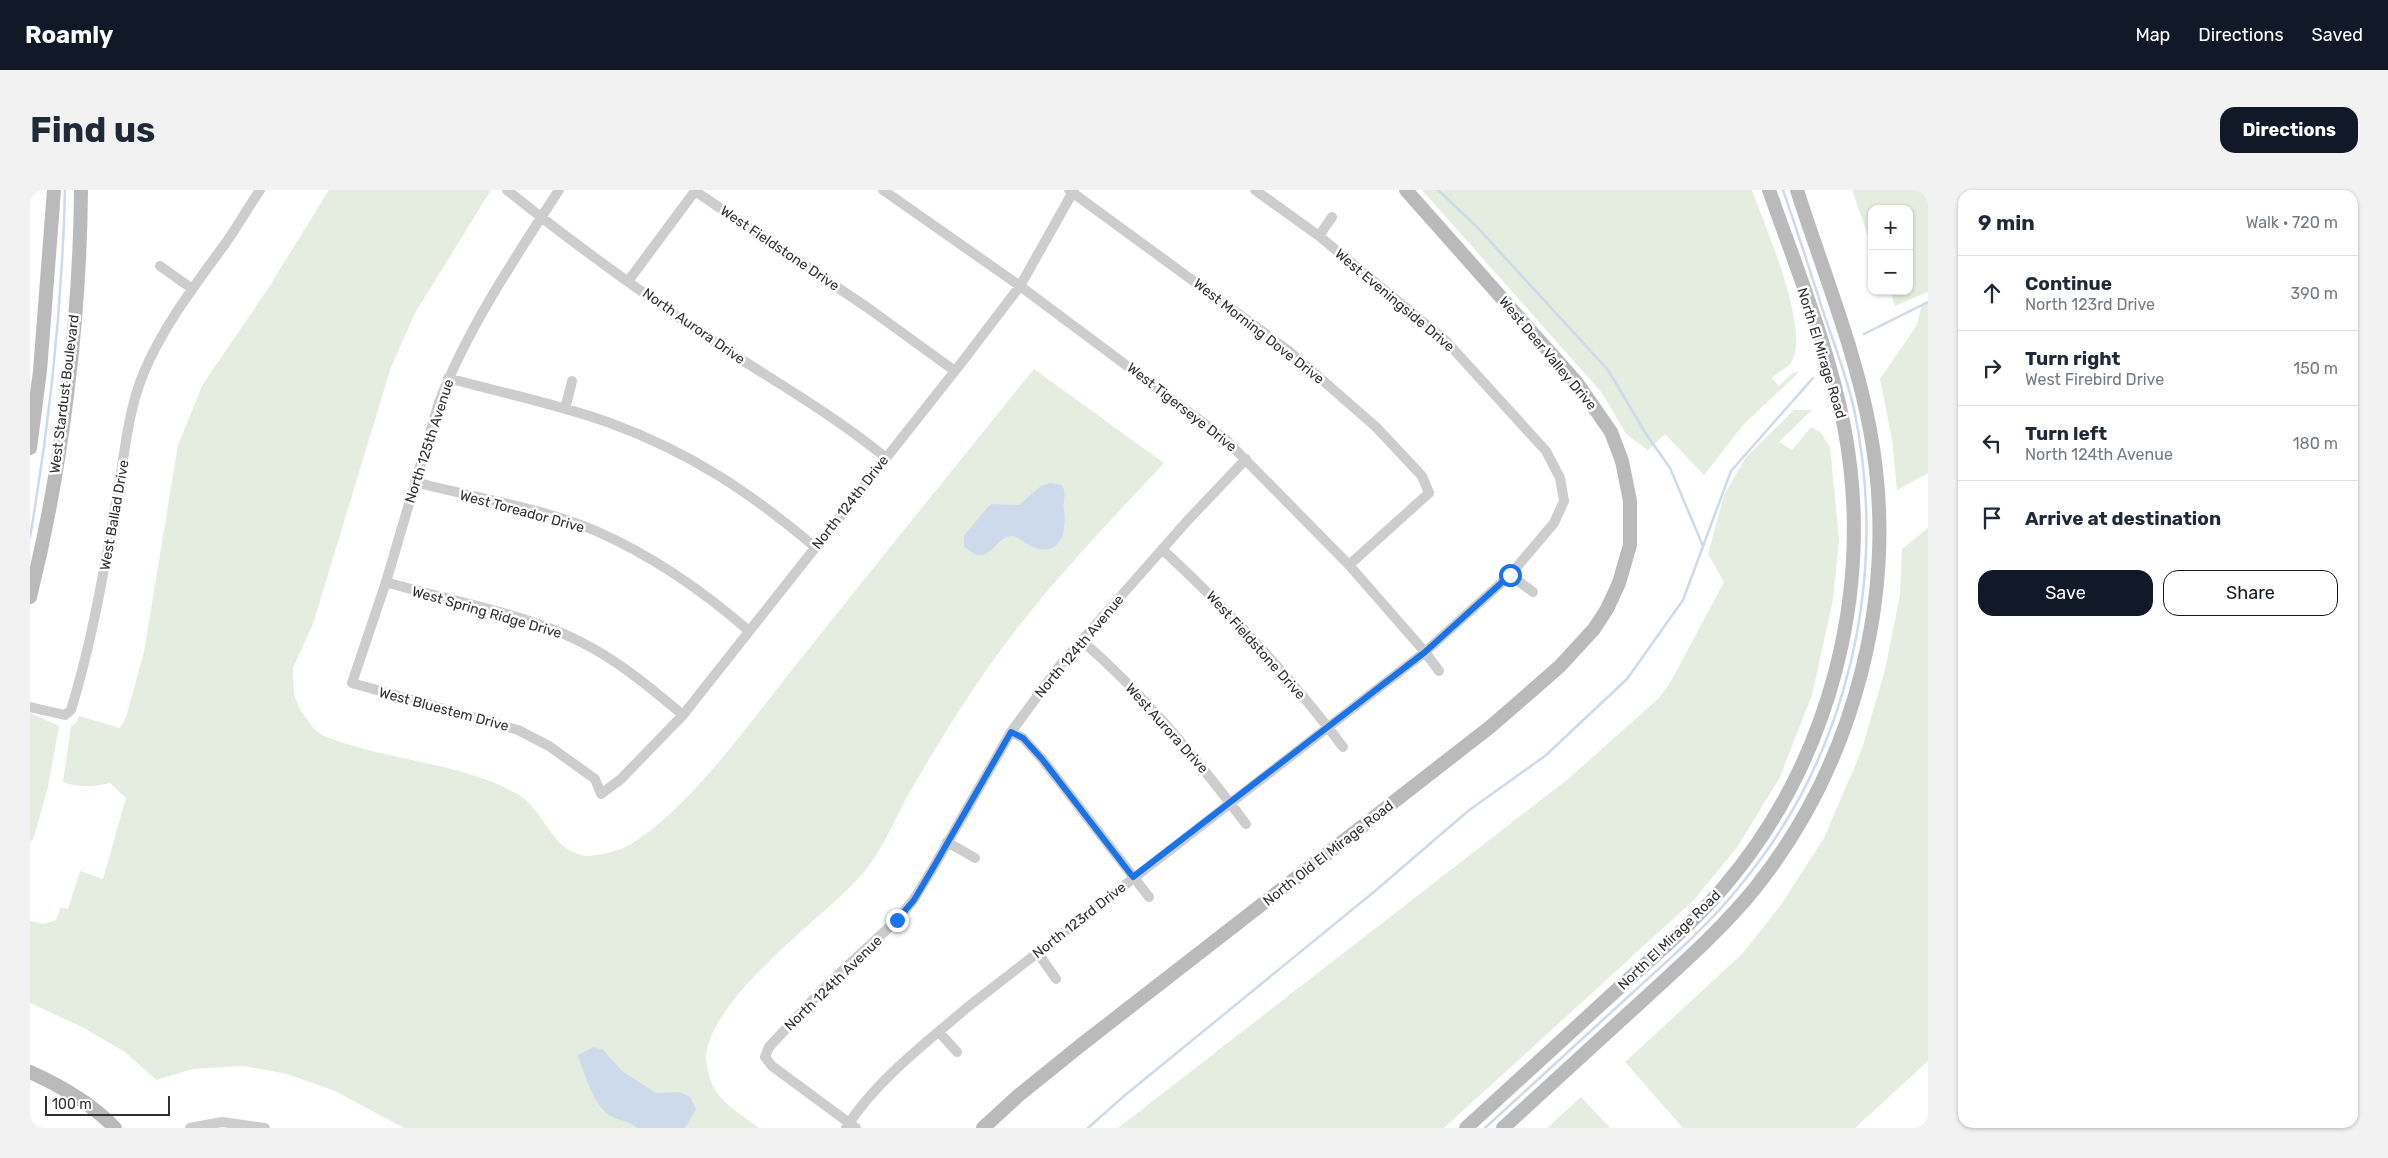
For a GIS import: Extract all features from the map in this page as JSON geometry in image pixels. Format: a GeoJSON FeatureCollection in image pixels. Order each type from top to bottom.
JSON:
{"type":"FeatureCollection","features":[{"type":"Feature","properties":{"kind":"main road","name":"West Stardust Boulevard"},"geometry":{"type":"LineString","coordinates":[[30,448],[40,371],[54,190]]}},
{"type":"Feature","properties":{"kind":"main road","name":"West Stardust Boulevard"},"geometry":{"type":"LineString","coordinates":[[30,596],[43,545],[66,391],[75,304],[81,190]]}},
{"type":"Feature","properties":{"kind":"main road","name":"West Deer Valley Drive"},"geometry":{"type":"LineString","coordinates":[[1406,190],[1577,383],[1603,418],[1617,446],[1626,476],[1630,501],[1630,544]]}},
{"type":"Feature","properties":{"kind":"main road","name":"North El Mirage Road"},"geometry":{"type":"LineString","coordinates":[[1466,1128],[1710,902],[1768,827],[1797,774],[1820,722],[1832,688],[1851,593],[1854,534],[1853,498],[1845,435],[1835,388],[1770,190]]}},
{"type":"Feature","properties":{"kind":"main road","name":"North El Mirage Road"},"geometry":{"type":"LineString","coordinates":[[1504,1128],[1690,958],[1732,914],[1766,874],[1789,840],[1808,808],[1843,731],[1865,660],[1872,623],[1880,539],[1876,464],[1865,401],[1853,359],[1797,190]]}},
{"type":"Feature","properties":{"kind":"main road","name":"North Old El Mirage Road"},"geometry":{"type":"LineString","coordinates":[[984,1128],[1050,1069],[1483,732],[1549,675],[1578,647],[1601,619],[1619,583],[1630,544]]}},
{"type":"Feature","properties":{"kind":"main road"},"geometry":{"type":"LineString","coordinates":[[30,1072],[78,1097],[98,1111],[115,1128]]}},
{"type":"Feature","properties":{"kind":"street","name":"West Ballad Drive"},"geometry":{"type":"LineString","coordinates":[[30,707],[66,715],[71,710],[89,641],[108,550],[132,409],[144,373],[163,333],[191,288],[226,242],[260,190]]}},
{"type":"Feature","properties":{"kind":"street","name":"North Aurora Drive"},"geometry":{"type":"LineString","coordinates":[[508,190],[541,218],[723,347],[851,430],[885,457]]}},
{"type":"Feature","properties":{"kind":"street","name":"North 125th Avenue"},"geometry":{"type":"LineString","coordinates":[[352,683],[386,582],[448,378],[469,334],[559,190]]}},
{"type":"Feature","properties":{"kind":"street","name":"West Tigerseye Drive"},"geometry":{"type":"LineString","coordinates":[[883,190],[1020,286],[1200,418],[1246,459],[1348,565],[1425,652],[1439,671]]}},
{"type":"Feature","properties":{"kind":"street","name":"West Eveningside Drive"},"geometry":{"type":"LineString","coordinates":[[1255,190],[1318,236],[1413,311],[1470,365],[1546,451],[1560,478],[1564,501]]}},
{"type":"Feature","properties":{"kind":"street","name":"West Fieldstone Drive"},"geometry":{"type":"LineString","coordinates":[[629,280],[695,191],[868,308],[955,371]]}},
{"type":"Feature","properties":{"kind":"street","name":"North 124th Drive"},"geometry":{"type":"LineString","coordinates":[[601,794],[621,779],[683,715],[885,457],[955,371],[1020,286],[1072,191]]}},
{"type":"Feature","properties":{"kind":"street","name":"West Morning Dove Drive"},"geometry":{"type":"LineString","coordinates":[[1072,191],[1289,351],[1376,427],[1422,476],[1429,494],[1348,565]]}},
{"type":"Feature","properties":{"kind":"street"},"geometry":{"type":"LineString","coordinates":[[1318,236],[1332,216]]}},
{"type":"Feature","properties":{"kind":"street"},"geometry":{"type":"LineString","coordinates":[[160,266],[191,288]]}},
{"type":"Feature","properties":{"kind":"street"},"geometry":{"type":"LineString","coordinates":[[448,378],[610,423],[669,447],[720,475],[767,506],[815,547]]}},
{"type":"Feature","properties":{"kind":"street"},"geometry":{"type":"LineString","coordinates":[[565,409],[572,381]]}},
{"type":"Feature","properties":{"kind":"street","name":"North 124th Avenue"},"geometry":{"type":"LineString","coordinates":[[851,1126],[772,1066],[765,1057],[769,1047],[794,1018],[897,920],[914,900],[1011,732],[1082,640],[1162,549],[1246,459]]}},
{"type":"Feature","properties":{"kind":"street","name":"West Toreador Drive"},"geometry":{"type":"LineString","coordinates":[[416,482],[529,510],[594,530],[650,557],[702,591],[749,630]]}},
{"type":"Feature","properties":{"kind":"street","name":"North 123rd Drive"},"geometry":{"type":"LineString","coordinates":[[851,1126],[874,1093],[939,1032],[1010,973],[1425,652],[1510,575],[1554,523],[1564,501]]}},
{"type":"Feature","properties":{"kind":"street","name":"West Fieldstone Drive"},"geometry":{"type":"LineString","coordinates":[[1162,549],[1231,614],[1292,682],[1343,747]]}},
{"type":"Feature","properties":{"kind":"street"},"geometry":{"type":"LineString","coordinates":[[1510,575],[1533,592]]}},
{"type":"Feature","properties":{"kind":"street","name":"West Spring Ridge Drive"},"geometry":{"type":"LineString","coordinates":[[386,582],[524,620],[564,634],[594,649],[632,673],[683,715]]}},
{"type":"Feature","properties":{"kind":"street","name":"West Aurora Drive"},"geometry":{"type":"LineString","coordinates":[[1082,640],[1129,684],[1159,716],[1246,824]]}},
{"type":"Feature","properties":{"kind":"street","name":"West Bluestem Drive"},"geometry":{"type":"LineString","coordinates":[[352,683],[518,730],[550,746],[595,779],[601,794]]}},
{"type":"Feature","properties":{"kind":"street"},"geometry":{"type":"LineString","coordinates":[[1011,732],[1023,738],[1042,759],[1149,897]]}},
{"type":"Feature","properties":{"kind":"street"},"geometry":{"type":"LineString","coordinates":[[947,842],[974,858]]}},
{"type":"Feature","properties":{"kind":"street"},"geometry":{"type":"LineString","coordinates":[[1038,953],[1056,979]]}},
{"type":"Feature","properties":{"kind":"street"},"geometry":{"type":"LineString","coordinates":[[939,1032],[957,1052]]}},
{"type":"Feature","properties":{"kind":"street"},"geometry":{"type":"LineString","coordinates":[[190,1128],[222,1122],[265,1128]]}},
{"type":"Feature","properties":{"kind":"shaded area"},"geometry":{"type":"Polygon","coordinates":[[[329,190],[491,190],[415,313],[391,367],[313,624],[293,668],[294,695],[301,711],[314,729],[324,736],[372,751],[473,775],[519,795],[535,809],[561,844],[581,855],[604,854],[628,846],[652,830],[697,786],[720,761],[1034,369],[1164,463],[1064,571],[995,658],[939,742],[872,862],[838,899],[748,983],[714,1030],[706,1053],[710,1080],[720,1097],[727,1104],[759,1128],[404,1128],[335,1091],[287,1074],[244,1066],[193,1069],[156,1080],[125,1052],[82,1027],[30,1003],[30,921],[43,924],[56,920],[61,907],[68,909],[80,871],[103,879],[126,798],[110,783],[86,786],[63,782],[71,726],[76,723],[79,716],[120,728],[126,717],[144,652],[178,445],[203,384],[267,290],[329,190]]]}},
{"type":"Feature","properties":{"kind":"shaded area"},"geometry":{"type":"Polygon","coordinates":[[[1422,190],[1752,190],[1784,277],[1795,325],[1796,346],[1792,361],[1772,378],[1779,386],[1793,373],[1799,372],[1743,425],[1704,475],[1665,434],[1648,450],[1626,434],[1602,393],[1422,190]]]}},
{"type":"Feature","properties":{"kind":"shaded area"},"geometry":{"type":"Polygon","coordinates":[[[1852,190],[1928,190],[1928,292],[1895,306],[1891,295],[1913,295],[1913,205],[1868,205],[1868,236],[1852,190]]]}},
{"type":"Feature","properties":{"kind":"shaded area"},"geometry":{"type":"Polygon","coordinates":[[[1928,301],[1928,473],[1897,490],[1892,440],[1880,379],[1917,325],[1922,304],[1928,301]]]}},
{"type":"Feature","properties":{"kind":"shaded area"},"geometry":{"type":"Polygon","coordinates":[[[1794,410],[1812,410],[1779,442],[1792,450],[1811,427],[1820,432],[1830,447],[1839,540],[1833,600],[1812,695],[1780,777],[1738,846],[1694,900],[1444,1128],[1118,1128],[1568,779],[1660,697],[1671,681],[1724,582],[1708,554],[1724,495],[1746,457],[1794,410]]]}},
{"type":"Feature","properties":{"kind":"shaded area"},"geometry":{"type":"Polygon","coordinates":[[[1928,528],[1928,1061],[1855,1128],[1683,1128],[1625,1062],[1742,954],[1781,905],[1824,838],[1861,752],[1885,670],[1900,595],[1902,549],[1928,528]]]}},
{"type":"Feature","properties":{"kind":"shaded area"},"geometry":{"type":"Polygon","coordinates":[[[30,713],[59,726],[48,787],[33,840],[30,841],[30,713]]]}},
{"type":"Feature","properties":{"kind":"shaded area"},"geometry":{"type":"Polygon","coordinates":[[[1581,1097],[1610,1128],[1547,1128],[1581,1097]]]}},
{"type":"Feature","properties":{"kind":"water"},"geometry":{"type":"Polygon","coordinates":[[[1050,483],[1061,485],[1064,494],[1065,518],[1063,534],[1056,546],[1050,549],[1042,549],[1030,546],[1013,536],[1001,540],[986,554],[973,553],[964,546],[964,536],[992,504],[1019,505],[1041,486],[1050,483]]]}},
{"type":"Feature","properties":{"kind":"water"},"geometry":{"type":"Polygon","coordinates":[[[594,1047],[603,1050],[622,1071],[656,1093],[680,1092],[690,1097],[696,1109],[685,1128],[637,1128],[631,1123],[612,1117],[603,1110],[590,1088],[578,1055],[594,1047]]]}},
{"type":"Feature","properties":{"kind":"waterway"},"geometry":{"type":"LineString","coordinates":[[30,537],[54,364],[65,190]]}},
{"type":"Feature","properties":{"kind":"waterway"},"geometry":{"type":"LineString","coordinates":[[1438,190],[1476,226],[1608,370],[1646,434],[1670,468],[1703,546]]}},
{"type":"Feature","properties":{"kind":"waterway"},"geometry":{"type":"LineString","coordinates":[[1485,1128],[1673,956],[1727,902],[1777,835],[1808,780],[1833,722],[1851,662],[1862,599],[1866,536],[1864,472],[1854,409],[1848,386],[1783,190]]}},
{"type":"Feature","properties":{"kind":"waterway"},"geometry":{"type":"LineString","coordinates":[[1864,334],[1928,302]]}},
{"type":"Feature","properties":{"kind":"waterway"},"geometry":{"type":"LineString","coordinates":[[1088,1128],[1124,1096],[1375,891],[1468,811],[1545,756],[1627,679],[1683,600],[1731,471],[1813,378]]}},
{"type":"Feature","properties":{"kind":"route"},"geometry":{"type":"LineString","coordinates":[[897,920],[914,900],[1011,732],[1023,738],[1042,759],[1133,877],[1425,652],[1510,575]]}}]}
